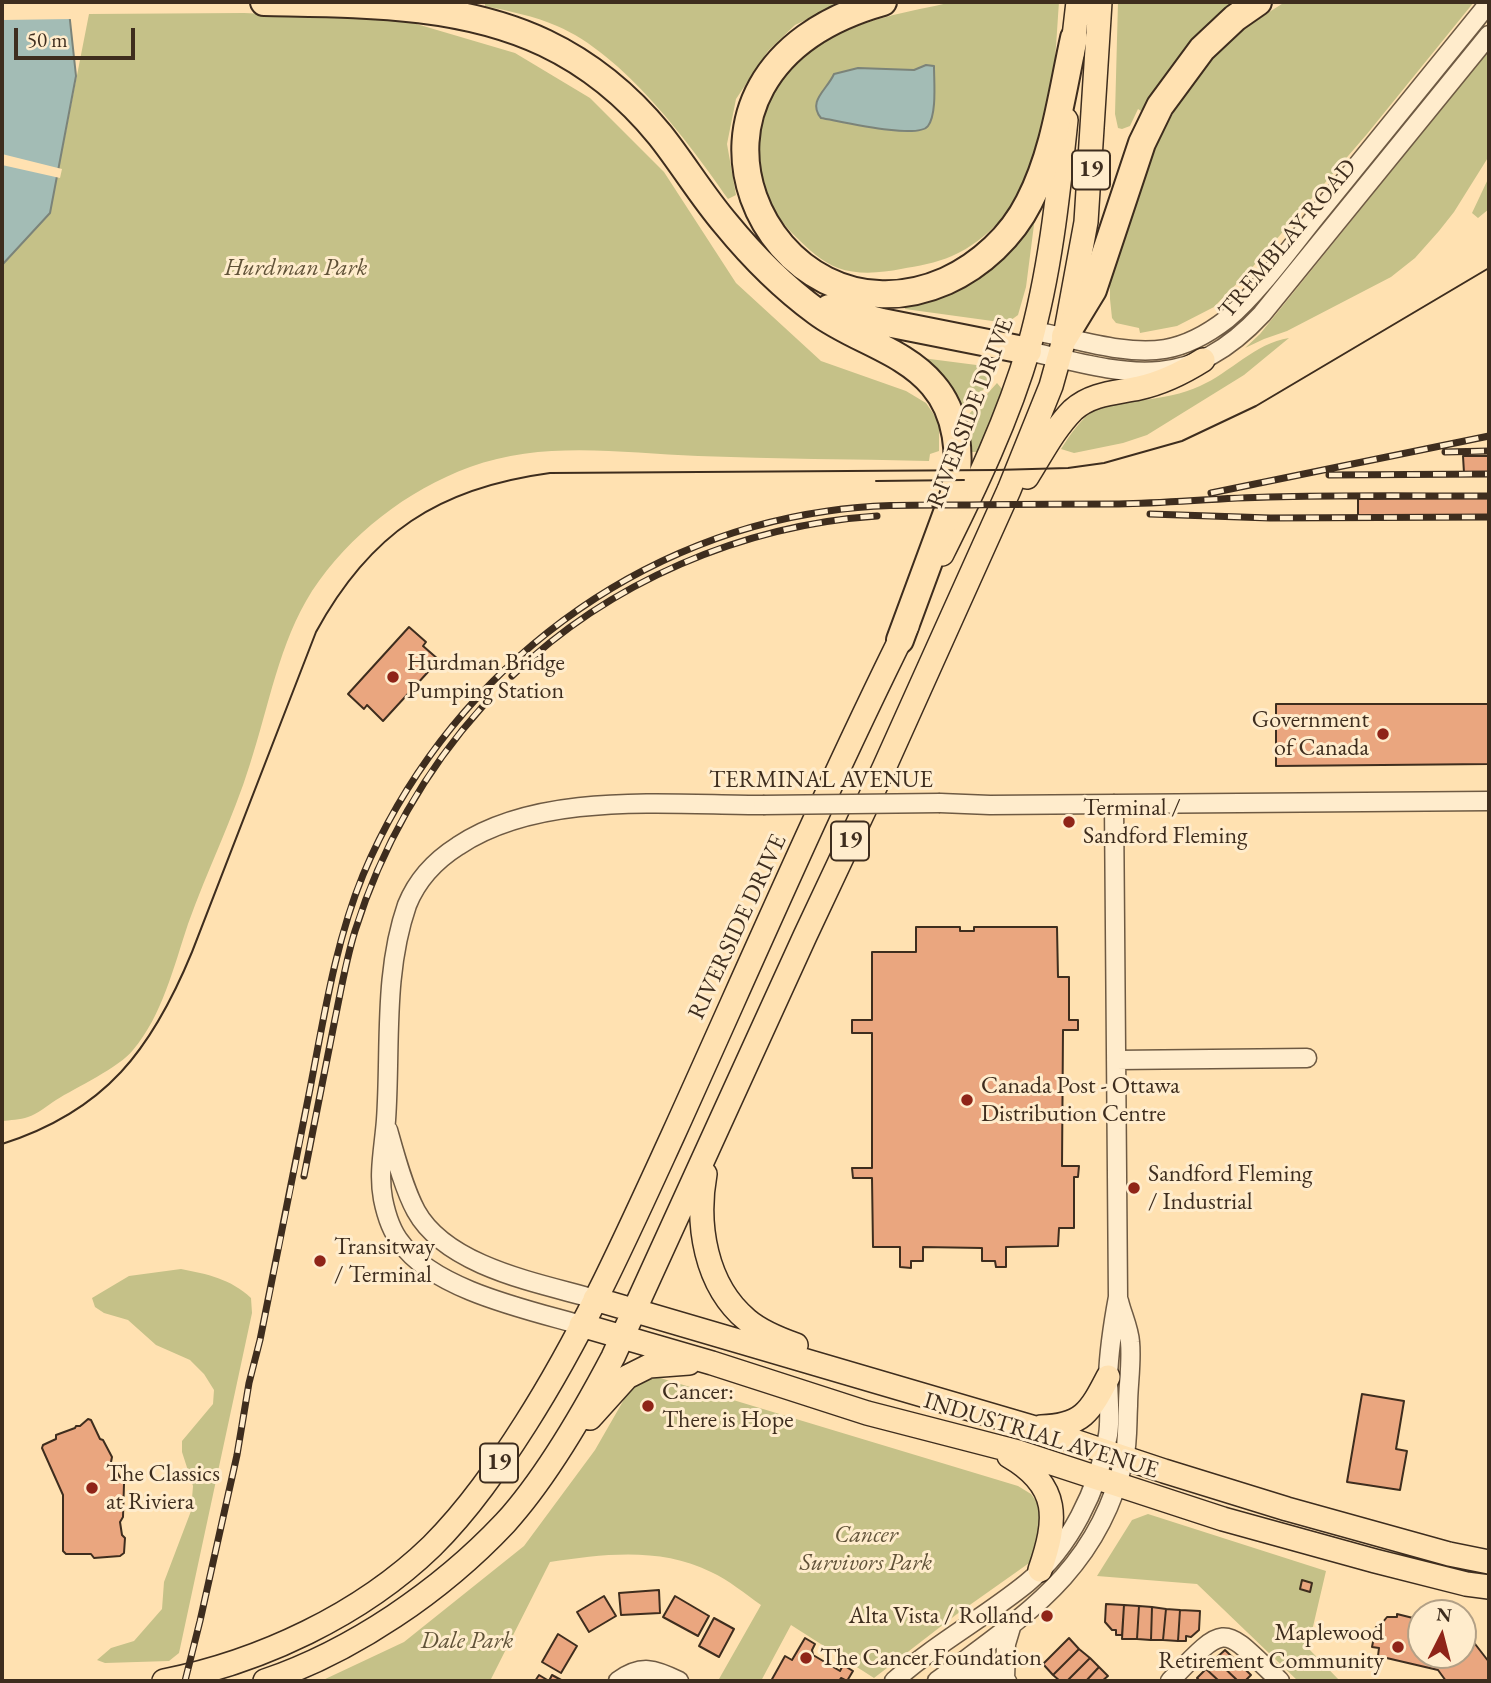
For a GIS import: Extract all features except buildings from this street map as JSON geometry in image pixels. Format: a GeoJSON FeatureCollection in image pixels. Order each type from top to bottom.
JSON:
{"type":"FeatureCollection","features":[{"type":"Feature","properties":{"kind":"highway"},"geometry":{"type":"LineString","coordinates":[[264,2],[418,9],[519,31],[563,52],[632,104],[660,135],[725,224],[759,261],[795,294],[842,329],[886,350],[933,385],[953,424],[958,456],[955,491],[900,640]]}},
{"type":"Feature","properties":{"kind":"highway"},"geometry":{"type":"LineString","coordinates":[[883,2],[829,23],[789,50],[757,94],[746,130],[746,169],[750,189],[763,221],[789,252],[807,268],[849,289],[893,293],[935,286],[974,265],[1003,238],[1029,202],[1043,168],[1074,38]]}},
{"type":"Feature","properties":{"kind":"highway"},"geometry":{"type":"LineString","coordinates":[[1062,347],[1093,290],[1142,143],[1160,106],[1202,49],[1235,18],[1258,2]]}},
{"type":"Feature","properties":{"kind":"highway"},"geometry":{"type":"LineString","coordinates":[[795,294],[858,317],[1031,341]]}},
{"type":"Feature","properties":{"kind":"main road","name":"RIVERSIDE DRIVE"},"geometry":{"type":"LineString","coordinates":[[164,1681],[231,1663],[291,1639],[346,1610],[412,1564],[448,1529],[476,1496],[553,1380],[596,1299],[900,640],[981,475],[1031,341],[1055,221],[1078,2]]}},
{"type":"Feature","properties":{"kind":"main road","name":"19"},"geometry":{"type":"LineString","coordinates":[[265,1681],[308,1664],[419,1600],[506,1521],[552,1459],[592,1396],[622,1338],[1031,440],[1062,347],[1086,222],[1100,2]]}},
{"type":"Feature","properties":{"kind":"main road"},"geometry":{"type":"LineString","coordinates":[[986,542],[1074,409],[1101,394],[1141,388],[1184,372],[1203,360]]}},
{"type":"Feature","properties":{"kind":"main road"},"geometry":{"type":"LineString","coordinates":[[713,1140],[703,1187],[702,1229],[707,1254],[721,1288],[747,1320],[764,1332],[860,1375]]}},
{"type":"Feature","properties":{"kind":"main road","name":"INDUSTRIAL AVENUE"},"geometry":{"type":"LineString","coordinates":[[596,1299],[1035,1427],[1287,1509],[1449,1554],[1489,1562]]}},
{"type":"Feature","properties":{"kind":"main road","name":"INDUSTRIAL AVENUE"},"geometry":{"type":"LineString","coordinates":[[581,1325],[712,1363],[867,1413],[1018,1452],[1223,1519],[1375,1561],[1466,1584],[1489,1587]]}},
{"type":"Feature","properties":{"kind":"main road"},"geometry":{"type":"LineString","coordinates":[[552,1459],[627,1377],[649,1366],[712,1363]]}},
{"type":"Feature","properties":{"kind":"main road"},"geometry":{"type":"LineString","coordinates":[[1035,1427],[1060,1427],[1085,1415],[1108,1377]]}},
{"type":"Feature","properties":{"kind":"main road"},"geometry":{"type":"LineString","coordinates":[[968,1439],[1012,1457],[1026,1466],[1042,1486],[1051,1507],[1053,1528],[1040,1570]]}},
{"type":"Feature","properties":{"kind":"street","name":"TREMBLAY ROAD"},"geometry":{"type":"LineString","coordinates":[[1031,341],[1062,347],[1165,349],[1187,343],[1229,317],[1286,253],[1489,3]]}},
{"type":"Feature","properties":{"kind":"street","name":"TREMBLAY ROAD"},"geometry":{"type":"LineString","coordinates":[[1062,347],[1108,370],[1146,373],[1165,371],[1203,360],[1235,340],[1262,314],[1489,35]]}},
{"type":"Feature","properties":{"kind":"street","name":"TERMINAL AVENUE"},"geometry":{"type":"LineString","coordinates":[[581,1325],[510,1305],[462,1286],[423,1264],[402,1245],[394,1232],[383,1200],[380,1166],[386,1121],[389,1011],[401,929],[408,903],[423,877],[440,858],[461,844],[498,826],[540,812],[601,806],[940,803],[990,806],[1489,801]]}},
{"type":"Feature","properties":{"kind":"street"},"geometry":{"type":"LineString","coordinates":[[1114,804],[1118,1297],[1109,1342],[1108,1377],[1109,1430],[1114,1454]]}},
{"type":"Feature","properties":{"kind":"street"},"geometry":{"type":"LineString","coordinates":[[1116,1060],[1307,1058]]}},
{"type":"Feature","properties":{"kind":"street","name":"TERMINAL AVENUE"},"geometry":{"type":"LineString","coordinates":[[386,1121],[411,1200],[424,1224],[438,1237],[488,1266],[596,1299]]}},
{"type":"Feature","properties":{"kind":"street"},"geometry":{"type":"LineString","coordinates":[[943,1677],[1047,1596],[1079,1562],[1098,1530],[1114,1454],[1130,1341],[1118,1297]]}},
{"type":"Feature","properties":{"kind":"street"},"geometry":{"type":"LineString","coordinates":[[894,1681],[923,1656],[1017,1590],[1040,1570],[1106,1482]]}},
{"type":"Feature","properties":{"kind":"street"},"geometry":{"type":"LineString","coordinates":[[943,1677],[967,1670],[984,1672],[1006,1681],[1006,1643],[1012,1623]]}},
{"type":"Feature","properties":{"kind":"street"},"geometry":{"type":"LineString","coordinates":[[1170,1681],[1207,1643],[1226,1636],[1237,1640],[1280,1681]]}},
{"type":"Feature","properties":{"kind":"street"},"geometry":{"type":"LineString","coordinates":[[618,1681],[629,1673],[644,1669],[660,1672],[679,1681]]}},
{"type":"Feature","properties":{"kind":"green space"},"geometry":{"type":"Polygon","coordinates":[[[485,2],[843,2],[795,25],[768,51],[736,99],[727,144],[736,195],[728,199],[674,126],[630,78],[606,57],[582,39],[557,26],[485,6],[485,2]]]}},
{"type":"Feature","properties":{"kind":"green space"},"geometry":{"type":"Polygon","coordinates":[[[953,2],[1059,2],[1049,108],[1039,148],[1026,182],[1010,208],[990,231],[952,256],[940,261],[877,272],[853,272],[832,265],[815,255],[796,237],[777,214],[765,189],[759,163],[760,137],[766,111],[778,87],[795,65],[833,37],[866,23],[953,2]]]}},
{"type":"Feature","properties":{"kind":"green space"},"geometry":{"type":"Polygon","coordinates":[[[1118,2],[1239,2],[1194,40],[1141,111],[1138,109],[1130,126],[1122,129],[1118,128],[1115,114],[1118,2]]]}},
{"type":"Feature","properties":{"kind":"green space"},"geometry":{"type":"Polygon","coordinates":[[[1285,2],[1474,2],[1367,134],[1250,270],[1214,307],[1177,326],[1140,333],[1139,328],[1116,323],[1112,318],[1110,274],[1141,178],[1164,129],[1191,83],[1215,55],[1244,28],[1285,2]]]}},
{"type":"Feature","properties":{"kind":"green space","name":"Hurdman Park"},"geometry":{"type":"Polygon","coordinates":[[[244,13],[403,20],[515,53],[590,98],[664,172],[736,283],[821,361],[906,391],[926,403],[939,422],[939,451],[930,454],[929,461],[727,457],[583,450],[526,453],[470,467],[447,477],[424,488],[381,517],[343,551],[327,571],[312,591],[291,632],[236,805],[195,904],[166,990],[143,1037],[127,1057],[97,1077],[31,1116],[2,1121],[2,265],[50,213],[89,14],[244,13]]]}},
{"type":"Feature","properties":{"kind":"green space"},"geometry":{"type":"Polygon","coordinates":[[[1489,50],[1489,156],[1439,231],[1415,258],[1391,277],[1287,331],[1245,348],[1260,334],[1489,50]]]}},
{"type":"Feature","properties":{"kind":"green space"},"geometry":{"type":"Polygon","coordinates":[[[1489,177],[1489,209],[1478,218],[1472,213],[1489,177]]]}},
{"type":"Feature","properties":{"kind":"green space"},"geometry":{"type":"Polygon","coordinates":[[[1035,217],[1026,287],[1018,315],[1007,323],[905,309],[906,304],[940,292],[1035,217]]]}},
{"type":"Feature","properties":{"kind":"green space"},"geometry":{"type":"Polygon","coordinates":[[[1289,338],[1244,375],[1147,435],[1074,453],[1061,449],[1081,422],[1101,406],[1164,397],[1193,389],[1265,346],[1289,338]]]}},
{"type":"Feature","properties":{"kind":"green space"},"geometry":{"type":"Polygon","coordinates":[[[922,358],[992,367],[994,378],[959,416],[922,358]]]}},
{"type":"Feature","properties":{"kind":"green space"},"geometry":{"type":"Polygon","coordinates":[[[997,383],[1002,389],[978,452],[964,452],[961,423],[997,383]]]}},
{"type":"Feature","properties":{"kind":"green space"},"geometry":{"type":"Polygon","coordinates":[[[181,1269],[209,1275],[235,1286],[251,1298],[252,1313],[179,1653],[169,1661],[105,1663],[97,1660],[111,1648],[134,1641],[162,1609],[164,1582],[191,1511],[193,1486],[182,1452],[182,1441],[213,1404],[214,1390],[204,1374],[190,1360],[156,1345],[128,1320],[104,1313],[95,1307],[92,1298],[129,1276],[181,1269]]]}},
{"type":"Feature","properties":{"kind":"green space","name":"Cancer Survivors Park"},"geometry":{"type":"Polygon","coordinates":[[[657,1377],[1018,1486],[1031,1494],[1044,1512],[1032,1561],[874,1678],[791,1625],[761,1681],[719,1679],[761,1605],[724,1579],[692,1564],[652,1556],[611,1555],[550,1562],[490,1681],[321,1681],[404,1642],[524,1546],[595,1450],[626,1396],[639,1383],[657,1377]]]}},
{"type":"Feature","properties":{"kind":"green space"},"geometry":{"type":"Polygon","coordinates":[[[1148,1514],[1326,1571],[1308,1648],[1340,1681],[1298,1681],[1197,1584],[1097,1576],[1132,1520],[1148,1514]]]}},
{"type":"Feature","properties":{"kind":"water"},"geometry":{"type":"Polygon","coordinates":[[[2,2],[68,2],[76,76],[50,213],[2,265],[2,2]]]}},
{"type":"Feature","properties":{"kind":"water"},"geometry":{"type":"Polygon","coordinates":[[[926,65],[934,66],[934,106],[931,121],[921,130],[860,126],[821,118],[817,112],[817,101],[834,74],[858,68],[914,70],[926,65]]]}},
{"type":"Feature","properties":{"kind":"pier"},"geometry":{"type":"Polygon","coordinates":[[[2,2],[72,2],[73,19],[2,20],[2,2]]]}},
{"type":"Feature","properties":{"kind":"pier"},"geometry":{"type":"Polygon","coordinates":[[[2,154],[62,169],[60,178],[2,165],[2,154]]]}},
{"type":"Feature","properties":{"kind":"tram line"},"geometry":{"type":"LineString","coordinates":[[2,1144],[70,1114],[121,1072],[142,1047],[177,987],[192,952],[316,632],[337,597],[360,568],[384,542],[411,521],[474,490],[550,473],[996,470],[1068,468],[1104,463],[1182,441],[1256,406],[1489,268]]}},
{"type":"Feature","properties":{"kind":"tram line"},"geometry":{"type":"LineString","coordinates":[[876,481],[964,480]]}},
{"type":"Feature","properties":{"kind":"railway"},"geometry":{"type":"LineString","coordinates":[[1211,493],[1489,436]]}},
{"type":"Feature","properties":{"kind":"railway"},"geometry":{"type":"LineString","coordinates":[[1445,452],[1489,451]]}},
{"type":"Feature","properties":{"kind":"railway"},"geometry":{"type":"LineString","coordinates":[[1329,475],[1489,474]]}},
{"type":"Feature","properties":{"kind":"railway"},"geometry":{"type":"LineString","coordinates":[[185,1681],[237,1455],[249,1383],[260,1340],[326,1008],[353,901],[397,806],[440,742],[491,684],[548,632],[611,589],[679,553],[752,527],[828,511],[898,505],[1119,504],[1296,496],[1489,496]]}},
{"type":"Feature","properties":{"kind":"railway"},"geometry":{"type":"LineString","coordinates":[[1150,514],[1270,518],[1489,517]]}},
{"type":"Feature","properties":{"kind":"railway"},"geometry":{"type":"LineString","coordinates":[[512,676],[550,643],[591,613],[635,586],[681,564],[728,546],[777,532],[877,516]]}},
{"type":"Feature","properties":{"kind":"railway"},"geometry":{"type":"LineString","coordinates":[[304,1176],[346,964],[366,900],[407,811],[442,756],[483,706]]}},
{"type":"Feature","properties":{"kind":"place","name":"Hurdman Bridge Pumping Station"},"geometry":{"type":"Point","coordinates":[393,677]}},
{"type":"Feature","properties":{"kind":"place","name":"Government of Canada"},"geometry":{"type":"Point","coordinates":[1383,734]}},
{"type":"Feature","properties":{"kind":"place","name":"Terminal / Sandford Fleming"},"geometry":{"type":"Point","coordinates":[1069,822]}},
{"type":"Feature","properties":{"kind":"place","name":"Canada Post - Ottawa Distribution Centre"},"geometry":{"type":"Point","coordinates":[967,1100]}},
{"type":"Feature","properties":{"kind":"place","name":"Sandford Fleming / Industrial"},"geometry":{"type":"Point","coordinates":[1134,1188]}},
{"type":"Feature","properties":{"kind":"place","name":"Transitway / Terminal"},"geometry":{"type":"Point","coordinates":[320,1261]}},
{"type":"Feature","properties":{"kind":"place","name":"Cancer: There is Hope"},"geometry":{"type":"Point","coordinates":[648,1406]}},
{"type":"Feature","properties":{"kind":"place","name":"The Classics at Riviera"},"geometry":{"type":"Point","coordinates":[92,1488]}},
{"type":"Feature","properties":{"kind":"place","name":"Alta Vista / Rolland"},"geometry":{"type":"Point","coordinates":[1047,1616]}},
{"type":"Feature","properties":{"kind":"place","name":"Maplewood Retirement Community"},"geometry":{"type":"Point","coordinates":[1398,1647]}},
{"type":"Feature","properties":{"kind":"place","name":"The Cancer Foundation"},"geometry":{"type":"Point","coordinates":[806,1658]}},
{"type":"Feature","properties":{"kind":"park label","name":"Dale Park"},"geometry":{"type":"Point","coordinates":[467,1641]}}]}
